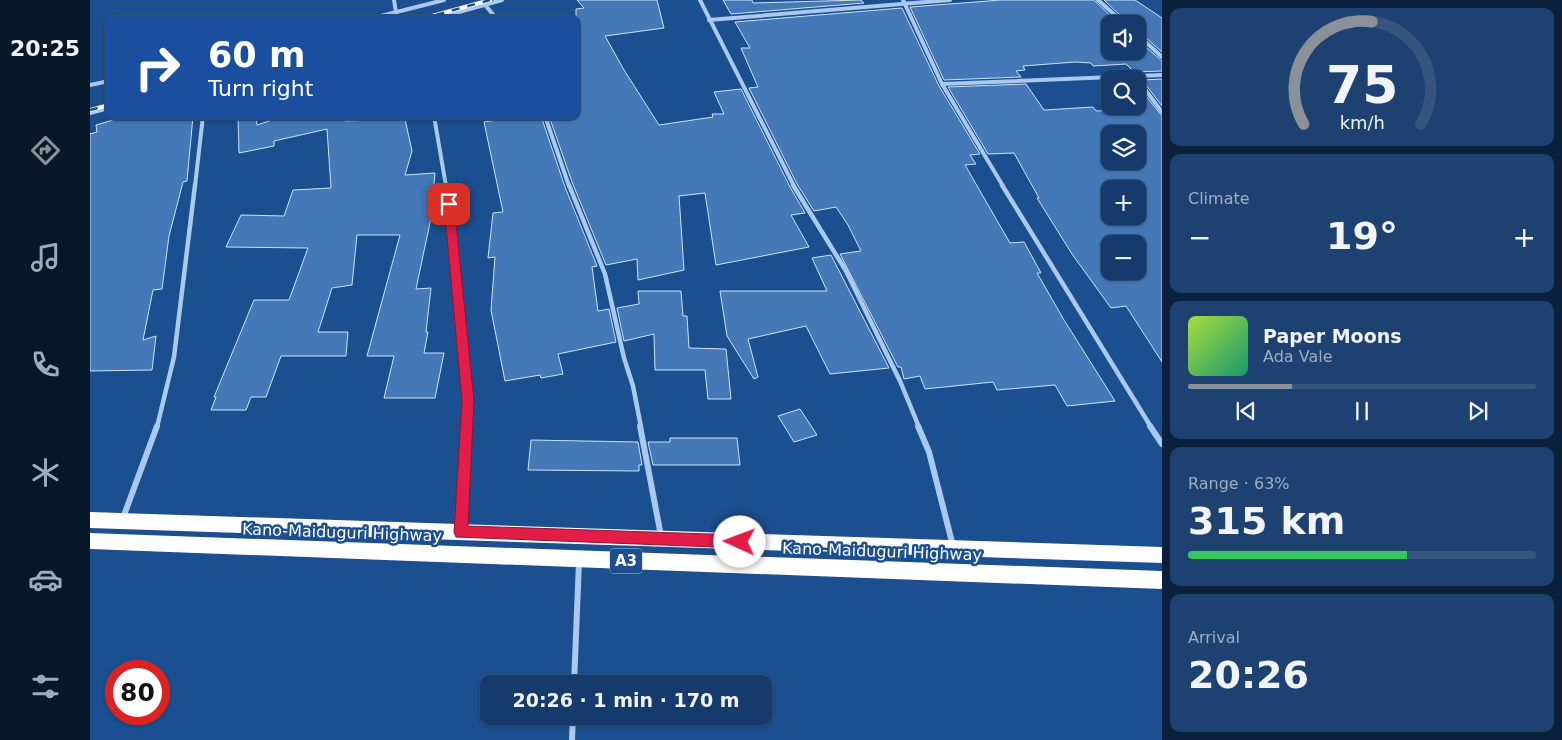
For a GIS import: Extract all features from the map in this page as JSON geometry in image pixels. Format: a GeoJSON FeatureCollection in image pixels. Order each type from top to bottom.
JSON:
{"type":"FeatureCollection","features":[{"type":"Feature","properties":{"kind":"highway","name":"Kano-Maiduguri Highway"},"geometry":{"type":"LineString","coordinates":[[90,520],[1162,555]]}},
{"type":"Feature","properties":{"kind":"highway","name":"Kano-Maiduguri Highway"},"geometry":{"type":"LineString","coordinates":[[90,541],[1162,580]]}},
{"type":"Feature","properties":{"kind":"highway"},"geometry":{"type":"LineString","coordinates":[[1068,553],[1073,577]]}},
{"type":"Feature","properties":{"kind":"street"},"geometry":{"type":"LineString","coordinates":[[394,0],[396,12]]}},
{"type":"Feature","properties":{"kind":"street"},"geometry":{"type":"LineString","coordinates":[[385,15],[444,0]]}},
{"type":"Feature","properties":{"kind":"street"},"geometry":{"type":"LineString","coordinates":[[449,15],[502,0]]}},
{"type":"Feature","properties":{"kind":"street"},"geometry":{"type":"LineString","coordinates":[[700,0],[793,185],[846,270],[900,381],[929,452],[954,549]]}},
{"type":"Feature","properties":{"kind":"street"},"geometry":{"type":"LineString","coordinates":[[709,20],[904,2],[950,0]]}},
{"type":"Feature","properties":{"kind":"street"},"geometry":{"type":"LineString","coordinates":[[1098,0],[1115,15]]}},
{"type":"Feature","properties":{"kind":"street"},"geometry":{"type":"LineString","coordinates":[[904,2],[923,47],[942,84],[1046,260],[1162,444]]}},
{"type":"Feature","properties":{"kind":"street"},"geometry":{"type":"LineString","coordinates":[[485,5],[494,15]]}},
{"type":"Feature","properties":{"kind":"street"},"geometry":{"type":"LineString","coordinates":[[1146,42],[1162,57]]}},
{"type":"Feature","properties":{"kind":"street"},"geometry":{"type":"LineString","coordinates":[[1146,77],[1162,75]]}},
{"type":"Feature","properties":{"kind":"street"},"geometry":{"type":"LineString","coordinates":[[942,84],[1101,79]]}},
{"type":"Feature","properties":{"kind":"street"},"geometry":{"type":"LineString","coordinates":[[90,86],[105,82]]}},
{"type":"Feature","properties":{"kind":"street"},"geometry":{"type":"LineString","coordinates":[[1146,91],[1162,112]]}},
{"type":"Feature","properties":{"kind":"street"},"geometry":{"type":"LineString","coordinates":[[90,113],[105,109]]}},
{"type":"Feature","properties":{"kind":"street"},"geometry":{"type":"LineString","coordinates":[[122,521],[155,433],[174,357],[203,120]]}},
{"type":"Feature","properties":{"kind":"street"},"geometry":{"type":"LineString","coordinates":[[435,120],[452,221],[468,400],[461,532]]}},
{"type":"Feature","properties":{"kind":"street"},"geometry":{"type":"LineString","coordinates":[[546,120],[563,171],[604,274],[624,358],[633,386],[662,539]]}},
{"type":"Feature","properties":{"kind":"street"},"geometry":{"type":"LineString","coordinates":[[574,675],[579,560]]}},
{"type":"Feature","properties":{"kind":"street"},"geometry":{"type":"LineString","coordinates":[[572,740],[573,725]]}},
{"type":"Feature","properties":{"kind":"building"},"geometry":{"type":"Polygon","coordinates":[[[577,0],[657,0],[664,28],[605,36],[659,125],[713,117],[712,114],[724,114],[714,92],[741,89],[805,213],[791,215],[809,247],[716,265],[705,193],[679,196],[684,270],[638,280],[637,259],[606,265],[572,182],[550,120],[580,120],[580,15],[576,15],[576,9],[584,8],[577,0]]]}},
{"type":"Feature","properties":{"kind":"building"},"geometry":{"type":"Polygon","coordinates":[[[723,0],[752,0],[753,3],[861,0],[864,3],[731,14],[723,0]]]}},
{"type":"Feature","properties":{"kind":"building"},"geometry":{"type":"Polygon","coordinates":[[[1001,0],[1094,0],[1110,15],[1101,15],[1101,60],[1146,60],[1146,47],[1162,61],[1162,71],[1132,70],[1126,64],[1093,66],[1091,63],[1075,62],[1023,66],[1025,70],[1016,71],[1021,77],[944,80],[910,7],[1001,0]]]}},
{"type":"Feature","properties":{"kind":"building"},"geometry":{"type":"Polygon","coordinates":[[[1104,0],[1135,0],[1162,18],[1162,52],[1146,38],[1146,15],[1120,15],[1104,0]]]}},
{"type":"Feature","properties":{"kind":"building"},"geometry":{"type":"Polygon","coordinates":[[[902,8],[939,86],[980,154],[970,155],[976,164],[965,165],[1010,243],[1024,242],[1041,273],[1037,273],[1115,401],[1067,406],[1055,385],[997,390],[993,382],[925,389],[920,376],[904,379],[901,367],[898,367],[840,254],[861,251],[848,225],[836,207],[814,211],[797,184],[749,88],[758,87],[741,48],[750,48],[735,22],[902,8]]]}},
{"type":"Feature","properties":{"kind":"building"},"geometry":{"type":"Polygon","coordinates":[[[1162,79],[1162,106],[1146,85],[1146,80],[1162,79]]]}},
{"type":"Feature","properties":{"kind":"building"},"geometry":{"type":"Polygon","coordinates":[[[1026,84],[1044,110],[1093,107],[1096,111],[1101,111],[1101,115],[1146,115],[1146,96],[1162,116],[1162,362],[1126,306],[1111,308],[1072,254],[1037,198],[1039,198],[1014,153],[988,154],[948,87],[1026,84]]]}},
{"type":"Feature","properties":{"kind":"building"},"geometry":{"type":"Polygon","coordinates":[[[113,120],[193,120],[187,181],[183,182],[169,236],[162,289],[153,290],[143,340],[156,336],[152,370],[90,371],[90,134],[97,132],[96,125],[113,120]]]}},
{"type":"Feature","properties":{"kind":"building"},"geometry":{"type":"Polygon","coordinates":[[[238,120],[256,120],[257,125],[272,120],[405,120],[412,151],[405,175],[435,173],[431,218],[416,289],[431,288],[426,332],[428,332],[424,353],[444,353],[435,398],[384,398],[394,356],[367,356],[400,235],[357,235],[352,285],[332,288],[318,332],[348,332],[346,356],[281,356],[266,397],[251,397],[246,410],[211,410],[216,397],[214,397],[254,300],[289,300],[308,248],[226,247],[241,215],[284,216],[293,190],[331,188],[327,129],[274,141],[274,146],[239,153],[238,120]]]}},
{"type":"Feature","properties":{"kind":"building"},"geometry":{"type":"Polygon","coordinates":[[[498,120],[542,120],[565,187],[597,266],[592,267],[598,311],[609,309],[616,342],[558,354],[563,374],[541,378],[540,375],[505,381],[491,310],[495,257],[488,258],[493,213],[503,212],[484,122],[498,120]]]}},
{"type":"Feature","properties":{"kind":"building"},"geometry":{"type":"Polygon","coordinates":[[[831,255],[889,368],[830,374],[806,326],[748,339],[758,377],[754,379],[727,336],[720,291],[827,291],[812,258],[831,255]]]}},
{"type":"Feature","properties":{"kind":"building"},"geometry":{"type":"Polygon","coordinates":[[[638,291],[681,291],[683,316],[687,316],[689,348],[726,349],[731,399],[708,399],[705,370],[655,370],[654,334],[624,341],[617,308],[639,304],[638,291]]]}},
{"type":"Feature","properties":{"kind":"building"},"geometry":{"type":"Polygon","coordinates":[[[800,409],[817,435],[794,442],[778,416],[800,409]]]}},
{"type":"Feature","properties":{"kind":"building"},"geometry":{"type":"Polygon","coordinates":[[[670,438],[737,438],[740,465],[653,465],[648,442],[670,442],[670,438]]]}},
{"type":"Feature","properties":{"kind":"building"},"geometry":{"type":"Polygon","coordinates":[[[531,440],[638,442],[642,465],[639,465],[639,471],[528,470],[531,440]]]}},
{"type":"Feature","properties":{"kind":"railway"},"geometry":{"type":"LineString","coordinates":[[436,15],[490,0]]}},
{"type":"Feature","properties":{"kind":"railway"},"geometry":{"type":"LineString","coordinates":[[90,110],[105,106]]}},
{"type":"Feature","properties":{"kind":"route"},"geometry":{"type":"LineString","coordinates":[[449,204],[468,400],[461,532],[740,542]]}}]}
